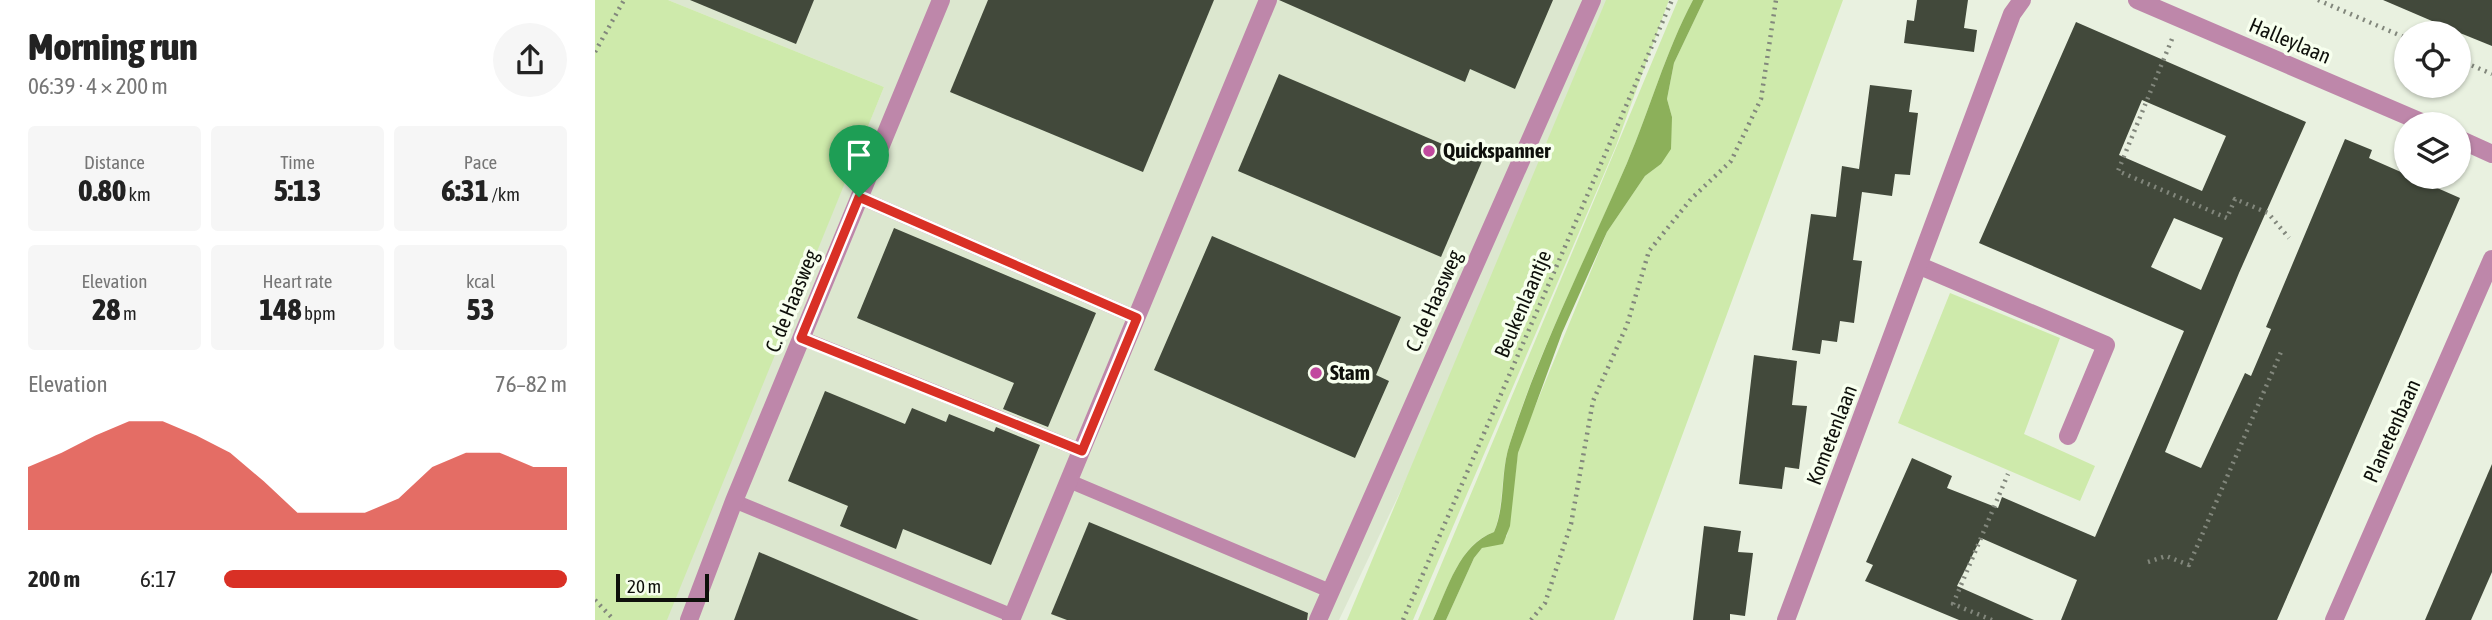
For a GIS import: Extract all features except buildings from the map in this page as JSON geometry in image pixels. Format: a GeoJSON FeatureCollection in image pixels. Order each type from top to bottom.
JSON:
{"type":"FeatureCollection","features":[{"type":"Feature","properties":{"kind":"street","name":"C. de Haasweg"},"geometry":{"type":"LineString","coordinates":[[689,620],[734,501],[941,0]]}},
{"type":"Feature","properties":{"kind":"street"},"geometry":{"type":"LineString","coordinates":[[1012,618],[1268,0]]}},
{"type":"Feature","properties":{"kind":"street","name":"C. de Haasweg"},"geometry":{"type":"LineString","coordinates":[[1318,620],[1592,0]]}},
{"type":"Feature","properties":{"kind":"street","name":"Kometenlaan"},"geometry":{"type":"LineString","coordinates":[[1786,620],[2012,14],[2022,0]]}},
{"type":"Feature","properties":{"kind":"street","name":"Halleylaan"},"geometry":{"type":"LineString","coordinates":[[2140,1],[2398,112]]}},
{"type":"Feature","properties":{"kind":"street"},"geometry":{"type":"LineString","coordinates":[[2471,144],[2492,154]]}},
{"type":"Feature","properties":{"kind":"street","name":"Planetenbaan"},"geometry":{"type":"LineString","coordinates":[[2334,620],[2486,290],[2492,259]]}},
{"type":"Feature","properties":{"kind":"street"},"geometry":{"type":"LineString","coordinates":[[1920,266],[2106,345],[2068,436]]}},
{"type":"Feature","properties":{"kind":"lane"},"geometry":{"type":"LineString","coordinates":[[859,197],[1137,318]]}},
{"type":"Feature","properties":{"kind":"lane"},"geometry":{"type":"LineString","coordinates":[[801,338],[1082,451]]}},
{"type":"Feature","properties":{"kind":"lane"},"geometry":{"type":"LineString","coordinates":[[1069,481],[1330,590]]}},
{"type":"Feature","properties":{"kind":"lane"},"geometry":{"type":"LineString","coordinates":[[734,501],[1012,618]]}},
{"type":"Feature","properties":{"kind":"path"},"geometry":{"type":"LineString","coordinates":[[595,52],[624,0]]}},
{"type":"Feature","properties":{"kind":"path","name":"Beukenlaantje"},"geometry":{"type":"LineString","coordinates":[[1403,620],[1672,0]]}},
{"type":"Feature","properties":{"kind":"path"},"geometry":{"type":"LineString","coordinates":[[1531,620],[1545,603],[1571,524],[1593,401],[1627,325],[1649,251],[1691,199],[1731,161],[1761,99],[1776,0]]}},
{"type":"Feature","properties":{"kind":"path"},"geometry":{"type":"LineString","coordinates":[[2318,0],[2394,33]]}},
{"type":"Feature","properties":{"kind":"path"},"geometry":{"type":"LineString","coordinates":[[2181,19],[2118,171],[2227,218],[2235,199],[2268,213],[2289,238]]}},
{"type":"Feature","properties":{"kind":"path"},"geometry":{"type":"LineString","coordinates":[[2471,65],[2492,74]]}},
{"type":"Feature","properties":{"kind":"path"},"geometry":{"type":"LineString","coordinates":[[2148,562],[2166,556],[2189,565],[2281,352]]}},
{"type":"Feature","properties":{"kind":"path"},"geometry":{"type":"LineString","coordinates":[[1992,620],[1953,604],[2008,474]]}},
{"type":"Feature","properties":{"kind":"path"},"geometry":{"type":"LineString","coordinates":[[595,600],[614,620]]}},
{"type":"Feature","properties":{"kind":"shaded area"},"geometry":{"type":"Polygon","coordinates":[[[595,0],[668,0],[884,87],[667,620],[595,620],[595,0]]]}},
{"type":"Feature","properties":{"kind":"shaded area"},"geometry":{"type":"Polygon","coordinates":[[[668,0],[1635,0],[1339,620],[665,620],[884,87],[668,0]]]}},
{"type":"Feature","properties":{"kind":"shaded area"},"geometry":{"type":"Polygon","coordinates":[[[1606,0],[1669,0],[1616,146],[1413,620],[1347,620],[1606,0]]]}},
{"type":"Feature","properties":{"kind":"shaded area"},"geometry":{"type":"Polygon","coordinates":[[[1678,0],[1693,0],[1674,40],[1627,163],[1535,371],[1507,454],[1500,510],[1494,532],[1472,546],[1463,557],[1433,620],[1418,620],[1678,0]]]}},
{"type":"Feature","properties":{"kind":"shaded area"},"geometry":{"type":"Polygon","coordinates":[[[1693,0],[1704,0],[1674,63],[1667,99],[1672,117],[1671,149],[1661,164],[1645,176],[1607,232],[1562,333],[1518,453],[1510,526],[1503,544],[1482,548],[1474,558],[1446,620],[1433,620],[1463,557],[1482,538],[1494,532],[1500,510],[1507,454],[1522,407],[1550,336],[1627,163],[1674,40],[1693,0]]]}},
{"type":"Feature","properties":{"kind":"shaded area"},"geometry":{"type":"Polygon","coordinates":[[[1704,0],[1843,0],[1614,620],[1446,620],[1474,558],[1482,548],[1507,536],[1518,453],[1525,431],[1607,232],[1645,176],[1661,164],[1672,117],[1667,99],[1674,63],[1704,0]]]}},
{"type":"Feature","properties":{"kind":"shaded area"},"geometry":{"type":"Polygon","coordinates":[[[1950,293],[2060,338],[2024,434],[2095,466],[2080,501],[1898,423],[1950,293]]]}},
{"type":"Feature","properties":{"kind":"place","name":"Quickspanner"},"geometry":{"type":"Point","coordinates":[1429,151]}},
{"type":"Feature","properties":{"kind":"place","name":"Stam"},"geometry":{"type":"Point","coordinates":[1316,373]}},
{"type":"Feature","properties":{"kind":"route"},"geometry":{"type":"LineString","coordinates":[[859,197],[1137,318],[1082,451],[801,338],[859,197]]}}]}
